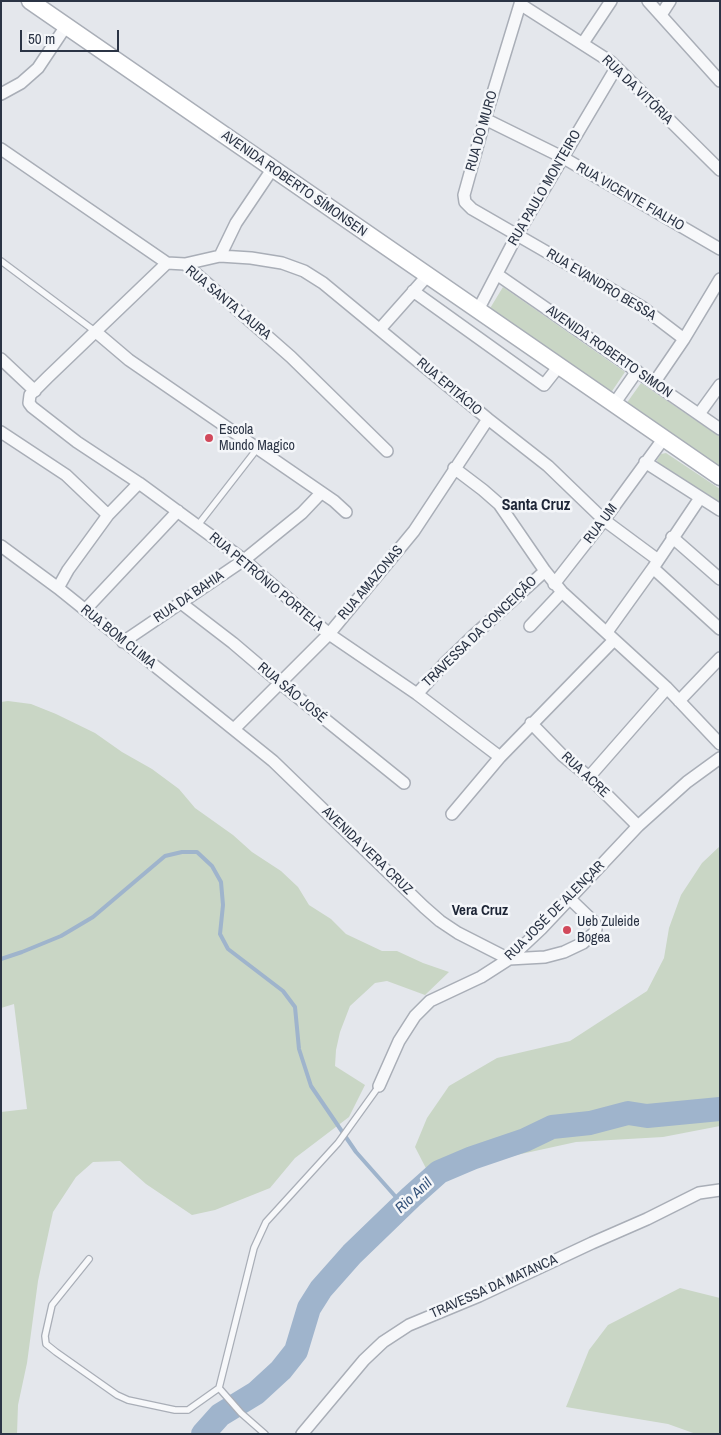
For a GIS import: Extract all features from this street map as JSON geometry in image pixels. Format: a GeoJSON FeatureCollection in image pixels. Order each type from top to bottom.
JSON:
{"type":"FeatureCollection","features":[{"type":"Feature","properties":{"kind":"street","name":"AVENIDA ROBERTO SÍMONSEN"},"geometry":{"type":"LineString","coordinates":[[30,1],[720,477]]}},
{"type":"Feature","properties":{"kind":"street"},"geometry":{"type":"LineString","coordinates":[[583,43],[610,1]]}},
{"type":"Feature","properties":{"kind":"street"},"geometry":{"type":"LineString","coordinates":[[648,1],[720,82]]}},
{"type":"Feature","properties":{"kind":"street"},"geometry":{"type":"LineString","coordinates":[[661,15],[670,1]]}},
{"type":"Feature","properties":{"kind":"street","name":"RUA DA VITÓRIA"},"geometry":{"type":"LineString","coordinates":[[521,3],[611,62],[720,170]]}},
{"type":"Feature","properties":{"kind":"street","name":"RUA DO MURO"},"geometry":{"type":"LineString","coordinates":[[517,235],[467,206],[464,194],[521,3]]}},
{"type":"Feature","properties":{"kind":"street"},"geometry":{"type":"LineString","coordinates":[[1,94],[21,83],[38,68],[66,26]]}},
{"type":"Feature","properties":{"kind":"street","name":"RUA PAULO MONTEIRO"},"geometry":{"type":"LineString","coordinates":[[478,310],[498,275],[517,235],[616,68]]}},
{"type":"Feature","properties":{"kind":"street","name":"RUA VICENTE FIALHO"},"geometry":{"type":"LineString","coordinates":[[485,119],[562,158],[720,249]]}},
{"type":"Feature","properties":{"kind":"street","name":"RUA SANTA LAURA"},"geometry":{"type":"LineString","coordinates":[[1,149],[167,263],[185,264],[291,357],[387,450]]}},
{"type":"Feature","properties":{"kind":"street"},"geometry":{"type":"LineString","coordinates":[[220,256],[236,222],[273,168]]}},
{"type":"Feature","properties":{"kind":"street","name":"RUA EVANDRO BESSA"},"geometry":{"type":"LineString","coordinates":[[517,235],[610,288],[642,308],[684,339]]}},
{"type":"Feature","properties":{"kind":"street","name":"RUA EPITÁCIO"},"geometry":{"type":"LineString","coordinates":[[185,264],[220,256],[252,258],[304,271],[323,282],[488,419],[548,466],[604,520],[655,564],[720,629]]}},
{"type":"Feature","properties":{"kind":"street"},"geometry":{"type":"LineString","coordinates":[[1,359],[35,391],[167,263]]}},
{"type":"Feature","properties":{"kind":"street"},"geometry":{"type":"LineString","coordinates":[[380,329],[428,275]]}},
{"type":"Feature","properties":{"kind":"street","name":"AVENIDA ROBERTO SIMON"},"geometry":{"type":"LineString","coordinates":[[498,275],[720,429]]}},
{"type":"Feature","properties":{"kind":"street"},"geometry":{"type":"LineString","coordinates":[[654,383],[684,339],[720,279]]}},
{"type":"Feature","properties":{"kind":"street"},"geometry":{"type":"LineString","coordinates":[[413,291],[544,385],[559,366]]}},
{"type":"Feature","properties":{"kind":"street"},"geometry":{"type":"LineString","coordinates":[[490,346],[504,328]]}},
{"type":"Feature","properties":{"kind":"street"},"geometry":{"type":"LineString","coordinates":[[96,332],[129,360],[334,501],[346,512]]}},
{"type":"Feature","properties":{"kind":"street"},"geometry":{"type":"LineString","coordinates":[[614,404],[636,371]]}},
{"type":"Feature","properties":{"kind":"street"},"geometry":{"type":"LineString","coordinates":[[699,414],[720,385]]}},
{"type":"Feature","properties":{"kind":"street","name":"RUA PETRÔNIO PORTELA"},"geometry":{"type":"LineString","coordinates":[[35,391],[28,399],[32,407],[77,442],[198,525],[244,560],[329,634],[417,694],[500,756]]}},
{"type":"Feature","properties":{"kind":"street","name":"RUA AMAZONAS"},"geometry":{"type":"LineString","coordinates":[[234,729],[329,634],[414,531],[488,419]]}},
{"type":"Feature","properties":{"kind":"street"},"geometry":{"type":"LineString","coordinates":[[1,432],[66,475],[108,515]]}},
{"type":"Feature","properties":{"kind":"street"},"geometry":{"type":"LineString","coordinates":[[664,438],[645,462],[720,510]]}},
{"type":"Feature","properties":{"kind":"street","name":"RUA UM"},"geometry":{"type":"LineString","coordinates":[[530,626],[645,462]]}},
{"type":"Feature","properties":{"kind":"street"},"geometry":{"type":"LineString","coordinates":[[454,468],[484,490],[499,504],[544,571],[558,588],[667,688],[720,744]]}},
{"type":"Feature","properties":{"kind":"street"},"geometry":{"type":"LineString","coordinates":[[58,588],[68,570],[108,515],[139,483]]}},
{"type":"Feature","properties":{"kind":"street","name":"RUA DA BAHIA"},"geometry":{"type":"LineString","coordinates":[[123,642],[244,560],[302,513],[322,493]]}},
{"type":"Feature","properties":{"kind":"street"},"geometry":{"type":"LineString","coordinates":[[452,814],[500,756],[611,636],[672,537],[700,498]]}},
{"type":"Feature","properties":{"kind":"street"},"geometry":{"type":"LineString","coordinates":[[84,610],[178,511]]}},
{"type":"Feature","properties":{"kind":"street"},"geometry":{"type":"LineString","coordinates":[[672,537],[720,579]]}},
{"type":"Feature","properties":{"kind":"street","name":"RUA BOM CLIMA"},"geometry":{"type":"LineString","coordinates":[[1,546],[58,588],[123,642],[234,729]]}},
{"type":"Feature","properties":{"kind":"street","name":"TRAVESSA DA CONCEIÇÃO"},"geometry":{"type":"LineString","coordinates":[[417,694],[445,663],[544,571]]}},
{"type":"Feature","properties":{"kind":"street","name":"RUA SÃO JOSÉ"},"geometry":{"type":"LineString","coordinates":[[181,603],[233,643],[404,783]]}},
{"type":"Feature","properties":{"kind":"street"},"geometry":{"type":"LineString","coordinates":[[679,701],[720,658]]}},
{"type":"Feature","properties":{"kind":"street"},"geometry":{"type":"LineString","coordinates":[[589,777],[667,688]]}},
{"type":"Feature","properties":{"kind":"street","name":"RUA ACRE"},"geometry":{"type":"LineString","coordinates":[[531,723],[638,826]]}},
{"type":"Feature","properties":{"kind":"street","name":"AVENIDA VERA CRUZ"},"geometry":{"type":"LineString","coordinates":[[234,729],[273,761],[440,921],[458,933],[509,959]]}},
{"type":"Feature","properties":{"kind":"street","name":"RUA JOSÉ DE ALENÇAR"},"geometry":{"type":"LineString","coordinates":[[379,1086],[399,1041],[415,1016],[425,1006],[481,978],[509,959],[541,929],[638,826],[688,782],[720,758]]}},
{"type":"Feature","properties":{"kind":"street"},"geometry":{"type":"LineString","coordinates":[[509,959],[545,958],[583,943],[594,933],[596,929],[594,922],[569,898]]}},
{"type":"Feature","properties":{"kind":"street","name":"TRAVESSA DA MATANCA"},"geometry":{"type":"LineString","coordinates":[[302,1434],[364,1360],[383,1342],[409,1325],[479,1296],[647,1219],[698,1193],[720,1190]]}},
{"type":"Feature","properties":{"kind":"lane"},"geometry":{"type":"LineString","coordinates":[[1,261],[96,332]]}},
{"type":"Feature","properties":{"kind":"lane"},"geometry":{"type":"LineString","coordinates":[[198,525],[257,449]]}},
{"type":"Feature","properties":{"kind":"lane"},"geometry":{"type":"LineString","coordinates":[[89,1260],[52,1305],[45,1336],[46,1344],[101,1384],[128,1400],[176,1410],[188,1410],[219,1388],[254,1248],[266,1222],[338,1143],[379,1086]]}},
{"type":"Feature","properties":{"kind":"lane"},"geometry":{"type":"LineString","coordinates":[[219,1388],[241,1413],[265,1434]]}},
{"type":"Feature","properties":{"kind":"green space"},"geometry":{"type":"Polygon","coordinates":[[[503,287],[625,372],[610,394],[489,310],[503,287]]]}},
{"type":"Feature","properties":{"kind":"green space"},"geometry":{"type":"Polygon","coordinates":[[[641,383],[720,437],[720,468],[626,404],[641,383]]]}},
{"type":"Feature","properties":{"kind":"green space"},"geometry":{"type":"Polygon","coordinates":[[[666,453],[720,489],[720,505],[658,465],[657,460],[661,454],[666,453]]]}},
{"type":"Feature","properties":{"kind":"green space"},"geometry":{"type":"Polygon","coordinates":[[[1,702],[31,704],[56,714],[95,733],[122,752],[152,769],[179,789],[195,808],[233,835],[252,852],[281,871],[298,887],[309,905],[331,919],[346,934],[382,951],[397,951],[449,972],[425,995],[387,981],[375,983],[350,1006],[340,1032],[335,1066],[365,1085],[349,1117],[295,1158],[270,1188],[215,1210],[192,1215],[146,1184],[120,1161],[93,1162],[76,1177],[53,1212],[38,1281],[27,1363],[18,1405],[17,1434],[1,1434],[1,1112],[27,1109],[14,1004],[1,1008],[1,702]]]}},
{"type":"Feature","properties":{"kind":"green space"},"geometry":{"type":"Polygon","coordinates":[[[720,846],[720,1126],[663,1137],[576,1142],[512,1156],[450,1176],[431,1178],[415,1147],[427,1118],[449,1086],[497,1058],[570,1041],[647,991],[664,958],[669,928],[681,895],[702,863],[720,846]]]}},
{"type":"Feature","properties":{"kind":"green space"},"geometry":{"type":"Polygon","coordinates":[[[680,1288],[720,1298],[720,1434],[696,1434],[668,1424],[566,1407],[589,1350],[608,1325],[680,1288]]]}},
{"type":"Feature","properties":{"kind":"waterway"},"geometry":{"type":"LineString","coordinates":[[1,959],[61,936],[93,917],[165,856],[182,852],[197,852],[212,866],[221,882],[223,905],[220,934],[228,949],[283,991],[295,1007],[299,1049],[311,1086],[356,1152],[403,1205]]}},
{"type":"Feature","properties":{"kind":"waterway","name":"Rio Anil"},"geometry":{"type":"LineString","coordinates":[[203,1434],[220,1415],[256,1393],[281,1370],[296,1351],[309,1308],[321,1289],[352,1254],[439,1172],[472,1158],[525,1140],[552,1127],[590,1123],[628,1113],[647,1116],[720,1109]]}},
{"type":"Feature","properties":{"kind":"place","name":"Escola Mundo Magico"},"geometry":{"type":"Point","coordinates":[209,438]}},
{"type":"Feature","properties":{"kind":"place","name":"Ueb Zuleide Bogea"},"geometry":{"type":"Point","coordinates":[567,930]}},
{"type":"Feature","properties":{"kind":"district","name":"Santa Cruz"},"geometry":{"type":"Point","coordinates":[536,506]}},
{"type":"Feature","properties":{"kind":"district","name":"Vera Cruz"},"geometry":{"type":"Point","coordinates":[480,911]}}]}
